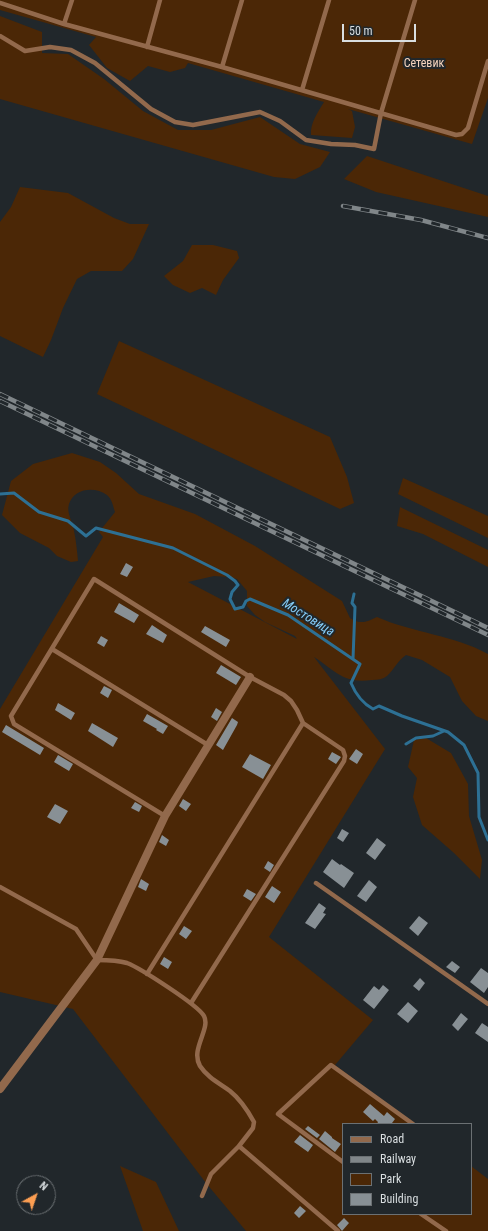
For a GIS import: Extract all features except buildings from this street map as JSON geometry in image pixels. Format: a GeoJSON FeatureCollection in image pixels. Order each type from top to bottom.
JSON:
{"type":"FeatureCollection","features":[{"type":"Feature","properties":{"kind":"street"},"geometry":{"type":"LineString","coordinates":[[0,1089],[97,960],[165,816],[250,677]]}},
{"type":"Feature","properties":{"kind":"lane"},"geometry":{"type":"LineString","coordinates":[[64,24],[72,0]]}},
{"type":"Feature","properties":{"kind":"lane"},"geometry":{"type":"LineString","coordinates":[[147,47],[160,0]]}},
{"type":"Feature","properties":{"kind":"lane"},"geometry":{"type":"LineString","coordinates":[[222,67],[242,0]]}},
{"type":"Feature","properties":{"kind":"lane"},"geometry":{"type":"LineString","coordinates":[[302,90],[329,0]]}},
{"type":"Feature","properties":{"kind":"lane"},"geometry":{"type":"LineString","coordinates":[[0,36],[25,51],[50,47],[70,50],[95,63],[152,109],[175,122],[193,125],[260,112],[280,120],[306,140],[331,144],[355,145],[374,149],[381,113],[415,0]]}},
{"type":"Feature","properties":{"kind":"lane"},"geometry":{"type":"LineString","coordinates":[[0,3],[64,24],[222,67],[456,135],[462,134],[468,128],[488,61]]}},
{"type":"Feature","properties":{"kind":"lane"},"geometry":{"type":"LineString","coordinates":[[165,816],[14,724],[11,716],[94,579],[250,677],[284,695],[291,701],[297,710],[302,723],[343,750],[345,756],[344,761],[191,1003]]}},
{"type":"Feature","properties":{"kind":"lane"},"geometry":{"type":"LineString","coordinates":[[52,649],[208,745]]}},
{"type":"Feature","properties":{"kind":"lane"},"geometry":{"type":"LineString","coordinates":[[147,974],[302,723]]}},
{"type":"Feature","properties":{"kind":"lane"},"geometry":{"type":"LineString","coordinates":[[316,883],[488,1004]]}},
{"type":"Feature","properties":{"kind":"lane"},"geometry":{"type":"LineString","coordinates":[[0,887],[76,929],[97,960],[110,960],[126,963],[147,974],[191,1003],[204,1017],[205,1025],[198,1050],[198,1062],[205,1074],[232,1093],[249,1112],[254,1122],[253,1128],[239,1146],[211,1174],[202,1196]]}},
{"type":"Feature","properties":{"kind":"lane"},"geometry":{"type":"LineString","coordinates":[[342,1161],[278,1114],[331,1065],[412,1123]]}},
{"type":"Feature","properties":{"kind":"lane"},"geometry":{"type":"LineString","coordinates":[[239,1146],[338,1231]]}},
{"type":"Feature","properties":{"kind":"lane"},"geometry":{"type":"LineString","coordinates":[[422,1215],[446,1231]]}},
{"type":"Feature","properties":{"kind":"green space","name":"Сетевик"},"geometry":{"type":"Polygon","coordinates":[[[0,0],[488,0],[488,98],[472,144],[348,109],[352,111],[355,127],[352,138],[311,135],[313,122],[324,102],[188,63],[185,68],[170,72],[148,66],[130,81],[107,68],[89,45],[96,37],[0,10],[0,0]]]}},
{"type":"Feature","properties":{"kind":"green space"},"geometry":{"type":"Polygon","coordinates":[[[0,16],[42,32],[42,53],[68,54],[104,79],[143,111],[178,130],[211,130],[260,117],[300,144],[330,152],[320,167],[295,179],[274,177],[0,99],[0,16]]]}},
{"type":"Feature","properties":{"kind":"green space"},"geometry":{"type":"Polygon","coordinates":[[[367,156],[488,196],[488,217],[376,192],[344,179],[367,156]]]}},
{"type":"Feature","properties":{"kind":"green space"},"geometry":{"type":"Polygon","coordinates":[[[20,187],[68,193],[114,218],[130,224],[149,224],[133,259],[122,271],[91,271],[77,279],[63,308],[43,357],[0,336],[0,222],[11,207],[20,187]]]}},
{"type":"Feature","properties":{"kind":"green space"},"geometry":{"type":"Polygon","coordinates":[[[192,245],[213,245],[237,251],[239,258],[223,280],[216,295],[202,288],[190,293],[173,285],[164,276],[183,261],[192,245]]]}},
{"type":"Feature","properties":{"kind":"green space"},"geometry":{"type":"Polygon","coordinates":[[[119,341],[330,437],[347,477],[354,503],[340,509],[97,394],[119,341]]]}},
{"type":"Feature","properties":{"kind":"green space"},"geometry":{"type":"Polygon","coordinates":[[[72,453],[100,462],[116,473],[139,494],[195,514],[255,546],[342,601],[350,618],[357,622],[364,622],[377,617],[405,627],[461,642],[488,654],[488,721],[476,716],[462,701],[450,677],[422,660],[406,655],[389,674],[382,679],[362,681],[340,675],[314,657],[385,749],[269,937],[373,1020],[335,1065],[413,1123],[342,1123],[342,1215],[472,1215],[472,1167],[488,1179],[488,1231],[246,1231],[206,1183],[73,1009],[0,992],[0,709],[103,537],[99,532],[115,512],[110,498],[102,492],[97,490],[85,490],[75,495],[69,504],[68,511],[75,534],[78,561],[71,562],[57,556],[49,548],[20,533],[2,515],[11,481],[33,464],[72,453]],[[214,576],[188,582],[297,639],[295,636],[265,622],[255,615],[247,606],[247,591],[237,579],[214,576]]]}},
{"type":"Feature","properties":{"kind":"green space"},"geometry":{"type":"Polygon","coordinates":[[[403,478],[488,516],[488,538],[398,494],[403,478]]]}},
{"type":"Feature","properties":{"kind":"green space"},"geometry":{"type":"Polygon","coordinates":[[[400,507],[488,550],[488,567],[423,534],[397,526],[400,507]]]}},
{"type":"Feature","properties":{"kind":"green space"},"geometry":{"type":"Polygon","coordinates":[[[426,738],[451,753],[468,784],[469,816],[482,860],[480,879],[454,853],[422,825],[413,797],[417,778],[408,767],[414,740],[426,738]]]}},
{"type":"Feature","properties":{"kind":"green space"},"geometry":{"type":"Polygon","coordinates":[[[120,1166],[156,1182],[179,1231],[143,1231],[120,1166]]]}},
{"type":"Feature","properties":{"kind":"waterway","name":"Мостовица"},"geometry":{"type":"LineString","coordinates":[[0,494],[14,493],[39,512],[68,521],[86,536],[96,528],[173,548],[227,575],[235,581],[238,585],[232,592],[230,599],[235,609],[243,607],[246,601],[250,599],[288,615],[360,664],[351,683],[357,695],[366,704],[373,709],[379,706],[402,716],[448,732],[464,745],[478,773],[479,817],[488,840]]}},
{"type":"Feature","properties":{"kind":"waterway"},"geometry":{"type":"LineString","coordinates":[[353,659],[355,607],[352,603],[354,594]]}},
{"type":"Feature","properties":{"kind":"waterway"},"geometry":{"type":"LineString","coordinates":[[406,744],[416,738],[433,736],[444,731]]}},
{"type":"Feature","properties":{"kind":"railway"},"geometry":{"type":"LineString","coordinates":[[343,206],[421,220],[488,238]]}},
{"type":"Feature","properties":{"kind":"railway"},"geometry":{"type":"LineString","coordinates":[[0,394],[488,628]]}},
{"type":"Feature","properties":{"kind":"railway"},"geometry":{"type":"LineString","coordinates":[[0,401],[488,635]]}}]}
